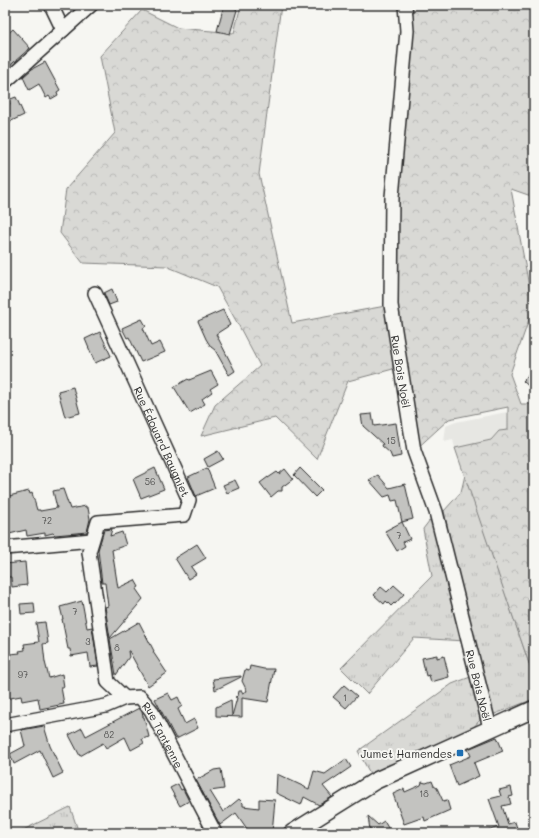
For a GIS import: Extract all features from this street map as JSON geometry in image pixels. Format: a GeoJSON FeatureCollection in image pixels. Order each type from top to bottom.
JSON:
{"type":"FeatureCollection","features":[{"type":"Feature","properties":{"kind":"main road"},"geometry":{"type":"LineString","coordinates":[[292,833],[375,781],[534,709]]}},
{"type":"Feature","properties":{"kind":"street"},"geometry":{"type":"LineString","coordinates":[[51,5],[63,30]]}},
{"type":"Feature","properties":{"kind":"street"},"geometry":{"type":"LineString","coordinates":[[5,82],[91,5]]}},
{"type":"Feature","properties":{"kind":"street","name":"Rue Bois Noël"},"geometry":{"type":"LineString","coordinates":[[405,5],[407,31],[392,197],[391,305],[414,451],[436,512],[490,728]]}},
{"type":"Feature","properties":{"kind":"street","name":"Rue Édouard Baugniet"},"geometry":{"type":"LineString","coordinates":[[95,293],[189,500],[184,515],[98,522],[92,540],[89,552],[108,682],[125,698]]}},
{"type":"Feature","properties":{"kind":"street"},"geometry":{"type":"LineString","coordinates":[[5,548],[92,540]]}},
{"type":"Feature","properties":{"kind":"street","name":"Rue Tantenne"},"geometry":{"type":"LineString","coordinates":[[5,725],[106,706],[125,698],[140,697],[151,710],[216,833]]}},
{"type":"Feature","properties":{"kind":"shaded area"},"geometry":{"type":"Polygon","coordinates":[[[507,412],[508,430],[499,431],[491,440],[455,448],[453,440],[444,442],[446,426],[456,422],[507,412]]]}},
{"type":"Feature","properties":{"kind":"green space"},"geometry":{"type":"Polygon","coordinates":[[[241,5],[281,5],[259,174],[292,323],[391,305],[404,5],[534,5],[534,197],[511,189],[533,308],[510,374],[521,404],[534,404],[534,678],[455,448],[491,440],[499,431],[508,430],[508,407],[449,419],[414,451],[392,309],[393,369],[348,381],[317,459],[275,418],[201,436],[215,405],[260,366],[217,287],[166,266],[83,263],[60,233],[66,189],[115,133],[100,56],[142,10],[178,28],[234,33],[241,5]]]}},
{"type":"Feature","properties":{"kind":"green space"},"geometry":{"type":"Polygon","coordinates":[[[465,475],[534,678],[534,699],[487,717],[444,511],[461,492],[465,475]]]}},
{"type":"Feature","properties":{"kind":"green space"},"geometry":{"type":"Polygon","coordinates":[[[436,512],[465,641],[414,638],[367,694],[341,668],[432,576],[423,529],[436,512]]]}},
{"type":"Feature","properties":{"kind":"green space"},"geometry":{"type":"Polygon","coordinates":[[[473,676],[480,720],[472,729],[373,779],[358,751],[452,684],[473,676]]]}},
{"type":"Feature","properties":{"kind":"green space"},"geometry":{"type":"Polygon","coordinates":[[[70,807],[79,833],[17,833],[70,807]]]}},
{"type":"Feature","properties":{"kind":"building"},"geometry":{"type":"Polygon","coordinates":[[[224,5],[231,5],[237,10],[230,34],[217,31],[224,5]]]}},
{"type":"Feature","properties":{"kind":"building"},"geometry":{"type":"Polygon","coordinates":[[[13,29],[30,48],[5,70],[5,36],[13,29]]]}},
{"type":"Feature","properties":{"kind":"building"},"geometry":{"type":"Polygon","coordinates":[[[45,62],[60,90],[57,92],[58,95],[51,99],[49,96],[46,98],[39,84],[29,90],[23,77],[32,69],[45,62]]]}},
{"type":"Feature","properties":{"kind":"building"},"geometry":{"type":"Polygon","coordinates":[[[16,97],[24,115],[5,124],[5,106],[10,104],[8,100],[16,97]]]}},
{"type":"Feature","properties":{"kind":"building"},"geometry":{"type":"Polygon","coordinates":[[[112,289],[117,302],[109,305],[104,293],[112,289]]]}},
{"type":"Feature","properties":{"kind":"building"},"geometry":{"type":"Polygon","coordinates":[[[223,310],[230,325],[216,334],[235,371],[229,375],[215,350],[206,339],[198,321],[223,310]]]}},
{"type":"Feature","properties":{"kind":"building"},"geometry":{"type":"Polygon","coordinates":[[[142,319],[146,326],[143,328],[151,346],[160,342],[165,352],[141,362],[129,337],[127,338],[122,328],[142,319]]]}},
{"type":"Feature","properties":{"kind":"building"},"geometry":{"type":"Polygon","coordinates":[[[100,332],[111,356],[95,363],[85,339],[100,332]]]}},
{"type":"Feature","properties":{"kind":"building"},"geometry":{"type":"Polygon","coordinates":[[[534,369],[534,391],[523,381],[534,369]]]}},
{"type":"Feature","properties":{"kind":"building"},"geometry":{"type":"Polygon","coordinates":[[[211,371],[218,384],[210,389],[212,392],[202,399],[205,404],[190,413],[174,387],[188,379],[189,380],[211,371]]]}},
{"type":"Feature","properties":{"kind":"building"},"geometry":{"type":"Polygon","coordinates":[[[73,387],[80,413],[65,417],[58,391],[73,387]]]}},
{"type":"Feature","properties":{"kind":"building"},"geometry":{"type":"Polygon","coordinates":[[[372,414],[374,426],[396,423],[401,456],[392,458],[390,453],[382,446],[383,444],[363,426],[361,415],[372,414]]]}},
{"type":"Feature","properties":{"kind":"building"},"geometry":{"type":"Polygon","coordinates":[[[218,451],[223,459],[208,467],[204,459],[218,451]]]}},
{"type":"Feature","properties":{"kind":"building"},"geometry":{"type":"Polygon","coordinates":[[[155,468],[164,489],[141,498],[133,479],[155,468]]]}},
{"type":"Feature","properties":{"kind":"building"},"geometry":{"type":"Polygon","coordinates":[[[207,468],[215,488],[196,496],[188,477],[207,468]]]}},
{"type":"Feature","properties":{"kind":"building"},"geometry":{"type":"Polygon","coordinates":[[[300,468],[322,490],[315,497],[294,475],[300,468]]]}},
{"type":"Feature","properties":{"kind":"building"},"geometry":{"type":"Polygon","coordinates":[[[285,469],[293,479],[282,487],[282,491],[278,491],[271,497],[260,483],[277,472],[279,474],[285,469]]]}},
{"type":"Feature","properties":{"kind":"building"},"geometry":{"type":"Polygon","coordinates":[[[378,475],[389,488],[405,484],[413,519],[402,522],[397,500],[392,501],[390,495],[384,497],[369,480],[378,475]]]}},
{"type":"Feature","properties":{"kind":"building"},"geometry":{"type":"Polygon","coordinates":[[[235,480],[239,488],[227,493],[223,485],[235,480]]]}},
{"type":"Feature","properties":{"kind":"building"},"geometry":{"type":"Polygon","coordinates":[[[63,489],[70,509],[86,506],[86,508],[88,508],[90,519],[87,532],[55,535],[53,533],[45,535],[45,533],[27,536],[26,530],[5,535],[5,497],[29,491],[30,494],[32,493],[37,510],[40,511],[57,508],[53,491],[63,489]]]}},
{"type":"Feature","properties":{"kind":"building"},"geometry":{"type":"Polygon","coordinates":[[[402,522],[410,539],[403,542],[405,546],[397,551],[385,531],[402,522]]]}},
{"type":"Feature","properties":{"kind":"building"},"geometry":{"type":"Polygon","coordinates":[[[112,529],[110,536],[122,532],[126,545],[112,550],[118,588],[135,580],[139,587],[136,589],[143,599],[110,638],[105,607],[108,606],[105,583],[102,583],[98,550],[104,530],[112,529]]]}},
{"type":"Feature","properties":{"kind":"building"},"geometry":{"type":"Polygon","coordinates":[[[197,544],[206,558],[191,567],[196,574],[188,579],[175,558],[197,544]]]}},
{"type":"Feature","properties":{"kind":"building"},"geometry":{"type":"Polygon","coordinates":[[[25,562],[27,585],[12,587],[11,577],[5,577],[5,564],[25,562]]]}},
{"type":"Feature","properties":{"kind":"building"},"geometry":{"type":"Polygon","coordinates":[[[394,585],[404,594],[395,604],[394,603],[391,606],[386,601],[384,604],[374,595],[381,587],[387,592],[394,585]]]}},
{"type":"Feature","properties":{"kind":"building"},"geometry":{"type":"Polygon","coordinates":[[[82,601],[87,628],[92,627],[98,666],[90,667],[88,653],[71,656],[70,649],[68,649],[60,607],[82,601]]]}},
{"type":"Feature","properties":{"kind":"building"},"geometry":{"type":"Polygon","coordinates":[[[34,603],[35,613],[21,614],[20,604],[34,603]]]}},
{"type":"Feature","properties":{"kind":"building"},"geometry":{"type":"Polygon","coordinates":[[[45,622],[48,643],[43,644],[45,662],[49,678],[62,674],[64,687],[61,687],[64,704],[40,709],[38,698],[22,701],[21,696],[5,699],[5,656],[20,653],[19,651],[25,650],[24,644],[39,642],[36,623],[45,622]]]}},
{"type":"Feature","properties":{"kind":"building"},"geometry":{"type":"Polygon","coordinates":[[[139,622],[154,651],[153,652],[167,673],[148,686],[129,651],[129,657],[116,675],[110,639],[139,622]]]}},
{"type":"Feature","properties":{"kind":"building"},"geometry":{"type":"Polygon","coordinates":[[[437,655],[437,658],[444,656],[449,677],[431,682],[429,675],[426,676],[422,658],[437,655]]]}},
{"type":"Feature","properties":{"kind":"building"},"geometry":{"type":"Polygon","coordinates":[[[250,666],[264,669],[274,669],[268,702],[242,698],[242,717],[216,716],[216,707],[231,700],[232,716],[237,698],[235,697],[238,696],[239,691],[242,691],[242,693],[247,691],[242,681],[245,670],[249,671],[250,666]]]}},
{"type":"Feature","properties":{"kind":"building"},"geometry":{"type":"Polygon","coordinates":[[[241,677],[215,690],[213,679],[241,677]]]}},
{"type":"Feature","properties":{"kind":"building"},"geometry":{"type":"Polygon","coordinates":[[[344,685],[357,696],[346,708],[333,697],[344,685]]]}},
{"type":"Feature","properties":{"kind":"building"},"geometry":{"type":"Polygon","coordinates":[[[168,693],[172,700],[178,697],[182,706],[178,709],[185,724],[194,719],[198,728],[176,739],[155,699],[168,693]]]}},
{"type":"Feature","properties":{"kind":"building"},"geometry":{"type":"Polygon","coordinates":[[[139,708],[144,717],[149,737],[142,739],[144,743],[131,750],[125,737],[106,748],[103,743],[80,756],[69,735],[82,728],[86,736],[139,708]]]}},
{"type":"Feature","properties":{"kind":"building"},"geometry":{"type":"Polygon","coordinates":[[[44,726],[50,746],[63,773],[53,778],[40,750],[14,764],[10,754],[25,746],[21,730],[44,726]]]}},
{"type":"Feature","properties":{"kind":"building"},"geometry":{"type":"Polygon","coordinates":[[[497,737],[503,751],[474,763],[479,776],[457,786],[449,765],[471,756],[468,749],[497,737]]]}},
{"type":"Feature","properties":{"kind":"building"},"geometry":{"type":"Polygon","coordinates":[[[346,759],[351,767],[323,786],[332,797],[319,805],[304,797],[301,805],[276,793],[277,774],[309,789],[314,771],[325,774],[346,759]]]}},
{"type":"Feature","properties":{"kind":"building"},"geometry":{"type":"Polygon","coordinates":[[[221,769],[224,789],[210,791],[223,812],[239,799],[243,803],[243,806],[259,808],[259,799],[275,800],[272,833],[250,833],[236,813],[220,825],[196,780],[214,770],[221,769]]]}},
{"type":"Feature","properties":{"kind":"building"},"geometry":{"type":"Polygon","coordinates":[[[432,781],[443,801],[447,800],[450,810],[425,821],[424,817],[404,824],[393,794],[404,789],[405,792],[421,785],[422,782],[426,783],[432,781]]]}},
{"type":"Feature","properties":{"kind":"building"},"geometry":{"type":"Polygon","coordinates":[[[178,784],[181,790],[183,789],[189,801],[180,806],[170,788],[178,784]]]}},
{"type":"Feature","properties":{"kind":"building"},"geometry":{"type":"Polygon","coordinates":[[[511,787],[513,796],[509,797],[511,804],[502,806],[508,824],[515,822],[518,831],[512,833],[486,833],[486,831],[499,827],[489,799],[501,796],[499,790],[511,787]]]}},
{"type":"Feature","properties":{"kind":"building"},"geometry":{"type":"Polygon","coordinates":[[[368,816],[378,825],[384,821],[391,833],[365,833],[370,830],[368,816]]]}},
{"type":"Feature","properties":{"kind":"place","name":"Jumet Hamendes"},"geometry":{"type":"Point","coordinates":[460,753]}}]}
